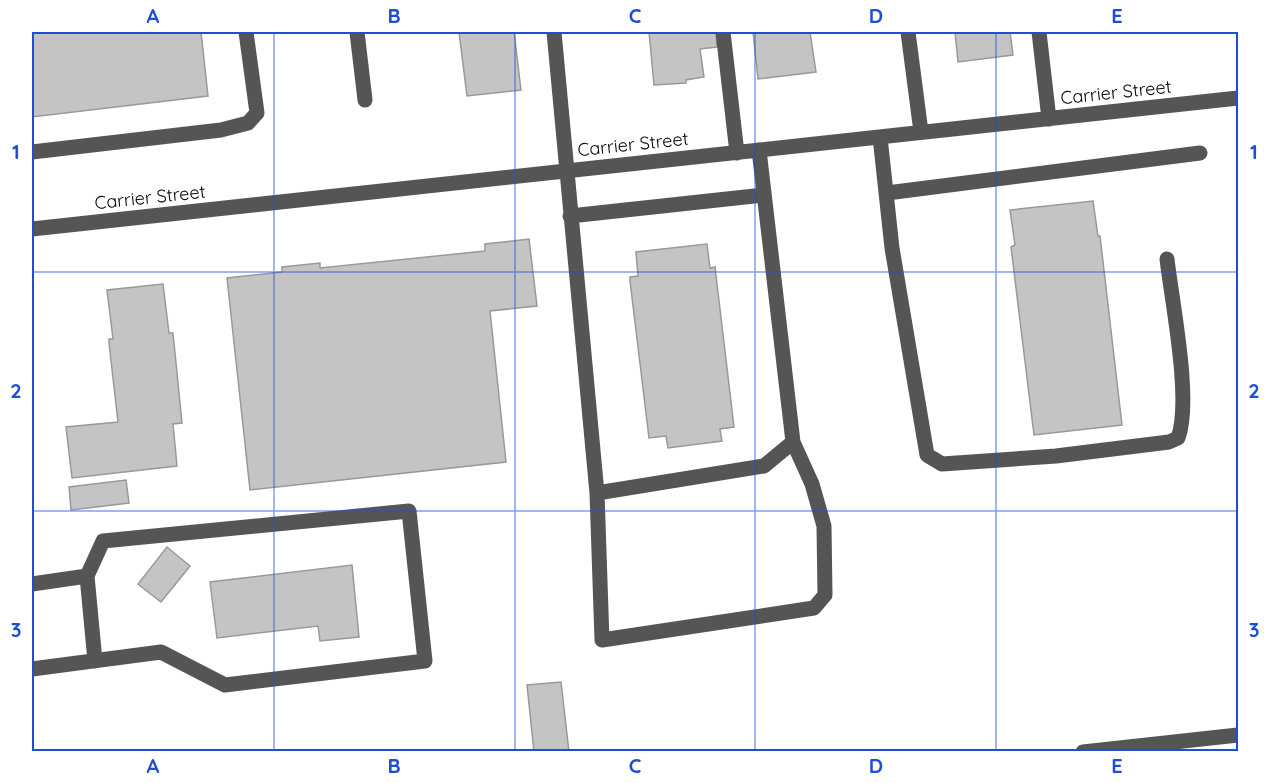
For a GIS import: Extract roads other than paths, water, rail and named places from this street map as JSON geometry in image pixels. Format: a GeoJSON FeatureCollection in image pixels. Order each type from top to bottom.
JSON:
{"type":"FeatureCollection","features":[{"type":"Feature","properties":{"kind":"street"},"geometry":{"type":"LineString","coordinates":[[32,152],[221,130],[248,123],[257,113],[246,32]]}},
{"type":"Feature","properties":{"kind":"street"},"geometry":{"type":"LineString","coordinates":[[357,32],[365,100]]}},
{"type":"Feature","properties":{"kind":"street"},"geometry":{"type":"LineString","coordinates":[[554,32],[597,493],[602,640],[814,608],[825,596],[824,526],[812,484],[793,442],[759,150]]}},
{"type":"Feature","properties":{"kind":"street"},"geometry":{"type":"LineString","coordinates":[[723,32],[737,153]]}},
{"type":"Feature","properties":{"kind":"street"},"geometry":{"type":"LineString","coordinates":[[908,32],[921,132]]}},
{"type":"Feature","properties":{"kind":"street"},"geometry":{"type":"LineString","coordinates":[[1040,32],[1049,119]]}},
{"type":"Feature","properties":{"kind":"street","name":"Carrier Street"},"geometry":{"type":"LineString","coordinates":[[32,230],[1239,98]]}},
{"type":"Feature","properties":{"kind":"street"},"geometry":{"type":"LineString","coordinates":[[880,137],[892,248],[927,456],[942,464],[1056,456],[1169,442],[1178,438],[1183,425],[1183,393],[1167,260]]}},
{"type":"Feature","properties":{"kind":"street"},"geometry":{"type":"LineString","coordinates":[[887,193],[1200,153]]}},
{"type":"Feature","properties":{"kind":"street"},"geometry":{"type":"LineString","coordinates":[[570,216],[764,195]]}},
{"type":"Feature","properties":{"kind":"street"},"geometry":{"type":"LineString","coordinates":[[597,493],[764,466],[793,442]]}},
{"type":"Feature","properties":{"kind":"street"},"geometry":{"type":"LineString","coordinates":[[32,669],[161,652],[225,685],[425,661],[409,511],[103,541],[87,576],[95,660]]}},
{"type":"Feature","properties":{"kind":"street"},"geometry":{"type":"LineString","coordinates":[[32,584],[87,576]]}},
{"type":"Feature","properties":{"kind":"street"},"geometry":{"type":"LineString","coordinates":[[1083,752],[1239,735]]}}]}
